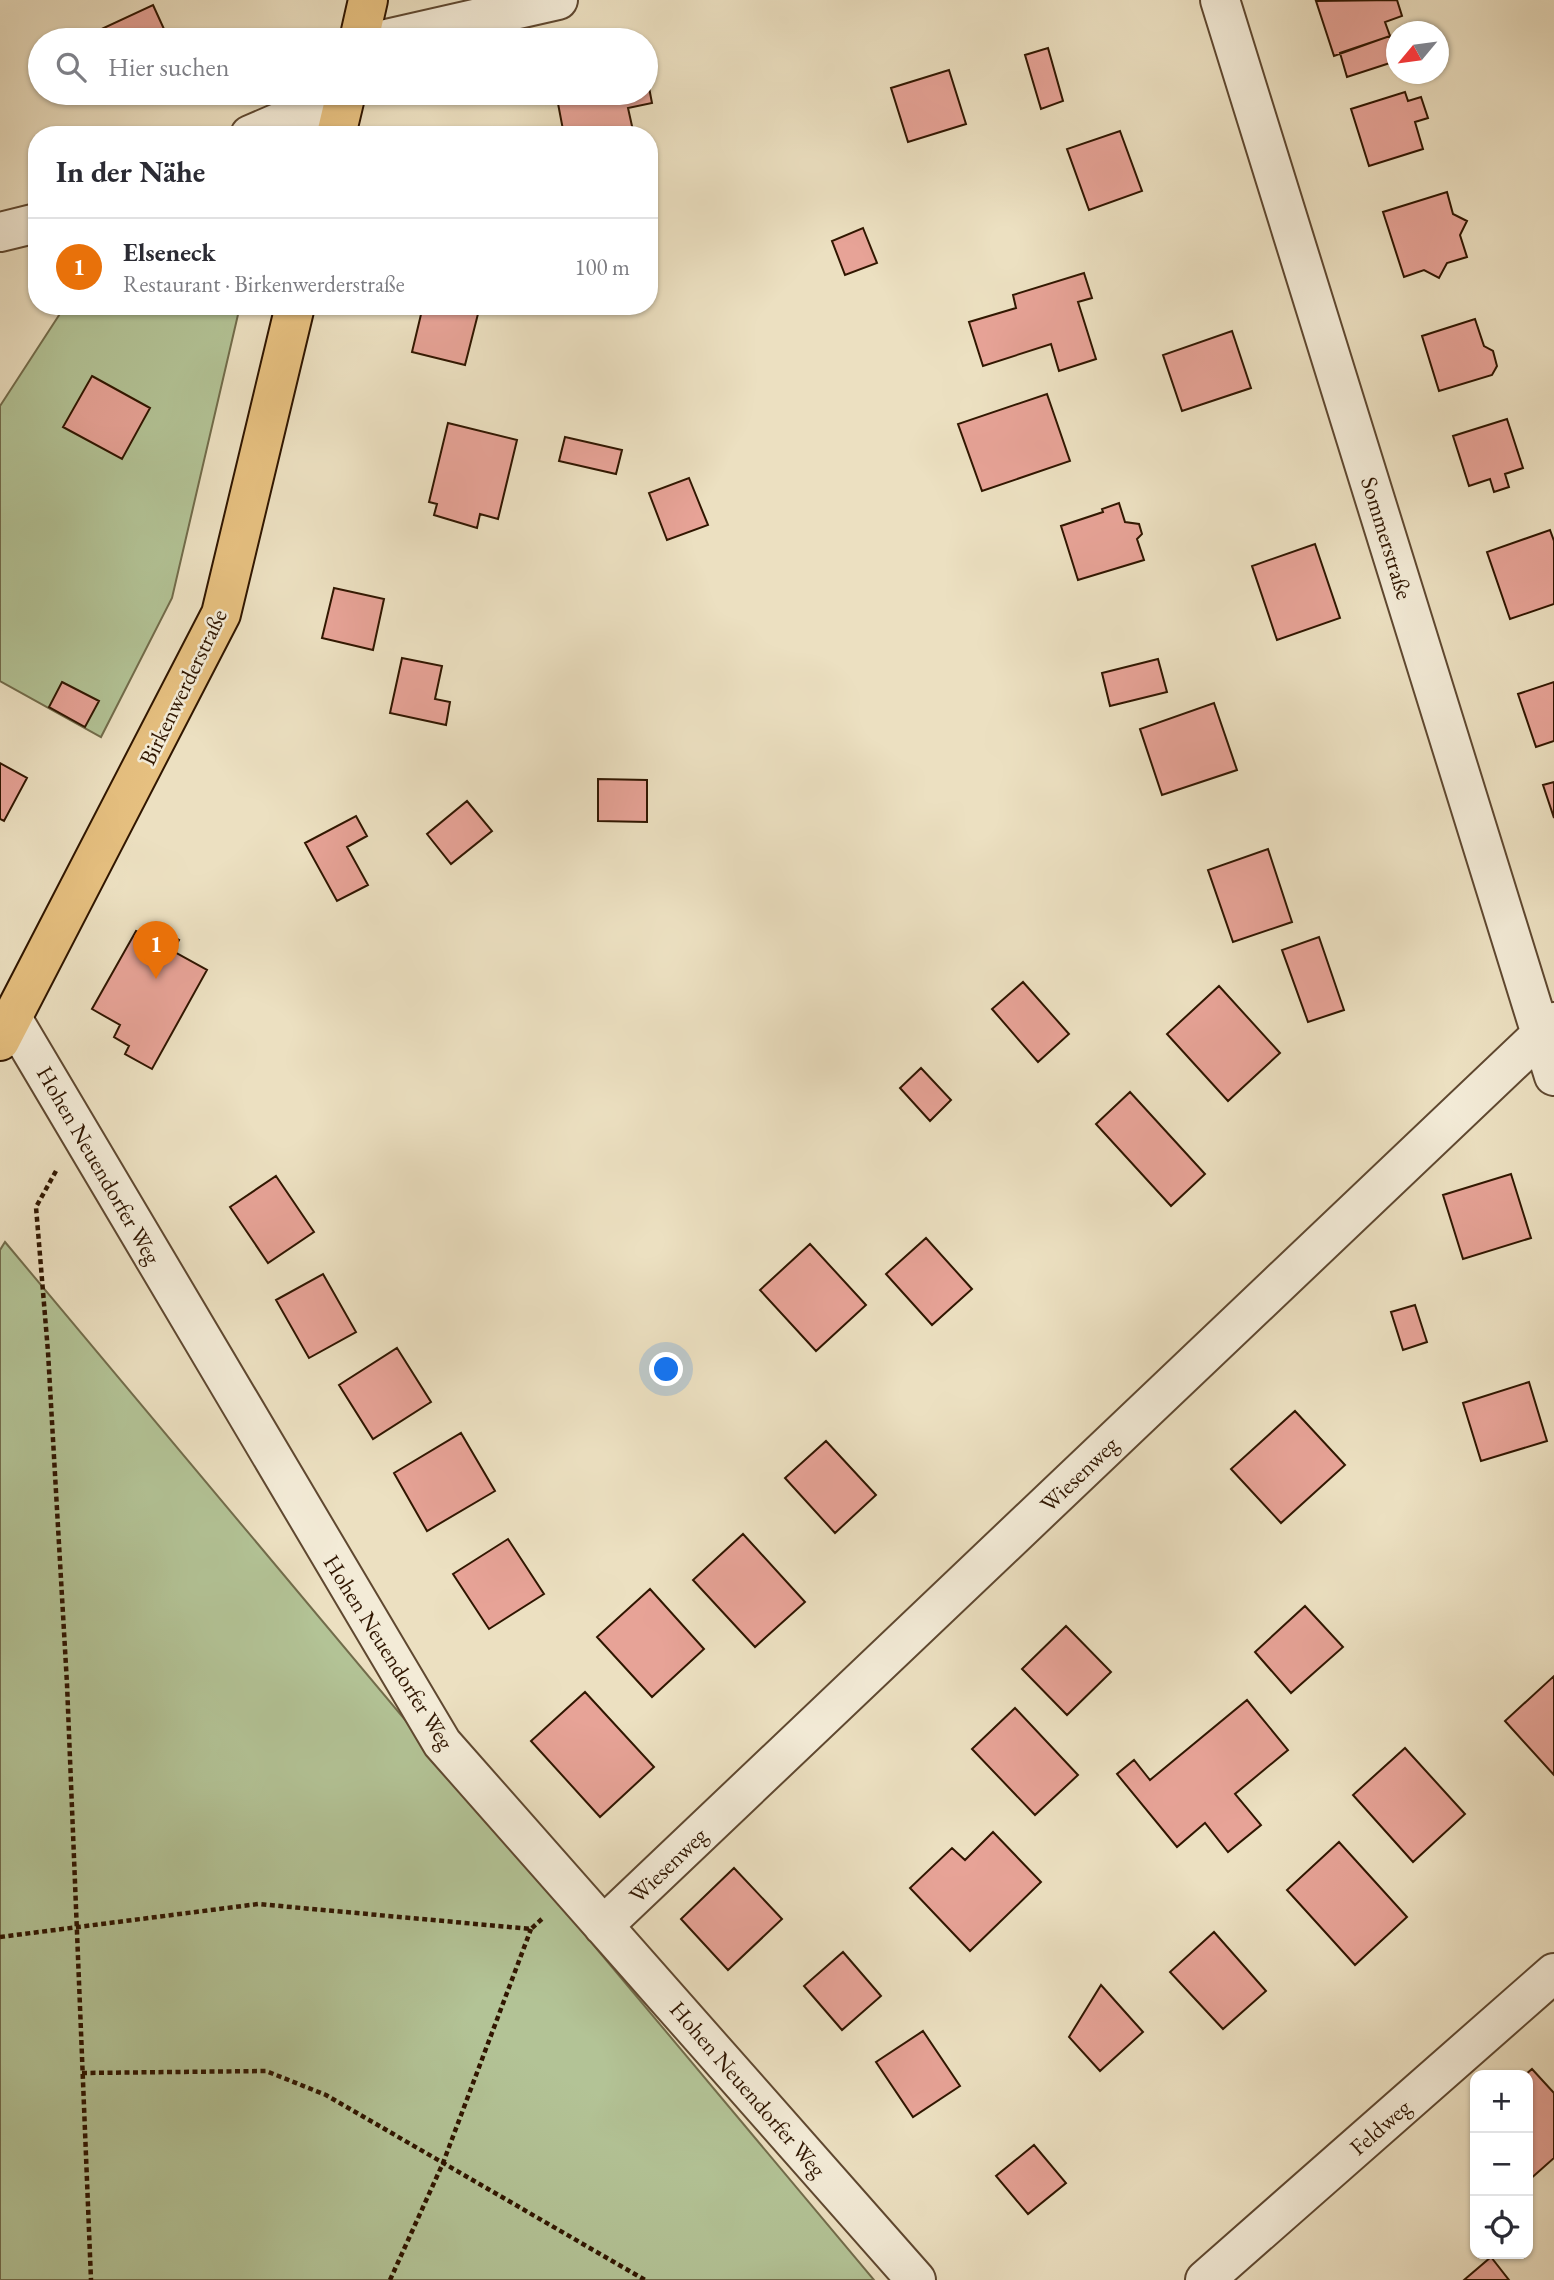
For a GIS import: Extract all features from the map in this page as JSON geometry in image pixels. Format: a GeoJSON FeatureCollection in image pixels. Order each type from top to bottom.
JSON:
{"type":"FeatureCollection","features":[{"type":"Feature","properties":{"kind":"main road"},"geometry":{"type":"LineString","coordinates":[[362,28],[368,0]]}},
{"type":"Feature","properties":{"kind":"main road"},"geometry":{"type":"LineString","coordinates":[[338,126],[342,105]]}},
{"type":"Feature","properties":{"kind":"main road","name":"Birkenwerderstraße"},"geometry":{"type":"LineString","coordinates":[[6,1030],[221,614],[293,315]]}},
{"type":"Feature","properties":{"kind":"street"},"geometry":{"type":"LineString","coordinates":[[435,28],[558,0]]}},
{"type":"Feature","properties":{"kind":"street","name":"Sommerstraße"},"geometry":{"type":"LineString","coordinates":[[1220,0],[1548,1029],[1554,1076]]}},
{"type":"Feature","properties":{"kind":"street"},"geometry":{"type":"LineString","coordinates":[[270,126],[318,105]]}},
{"type":"Feature","properties":{"kind":"street"},"geometry":{"type":"LineString","coordinates":[[0,232],[28,225]]}},
{"type":"Feature","properties":{"kind":"street","name":"Wiesenweg"},"geometry":{"type":"LineString","coordinates":[[603,1926],[1548,1029]]}},
{"type":"Feature","properties":{"kind":"street","name":"Hohen Neuendorfer Weg"},"geometry":{"type":"LineString","coordinates":[[6,1030],[79,1133],[442,1743],[916,2280]]}},
{"type":"Feature","properties":{"kind":"street","name":"Feldweg"},"geometry":{"type":"LineString","coordinates":[[1205,2280],[1554,1973]]}},
{"type":"Feature","properties":{"kind":"path"},"geometry":{"type":"LineString","coordinates":[[79,1133],[36,1207],[66,1656],[91,2280]]}},
{"type":"Feature","properties":{"kind":"path"},"geometry":{"type":"LineString","coordinates":[[390,2280],[443,2163],[531,1929],[572,1890]]}},
{"type":"Feature","properties":{"kind":"path"},"geometry":{"type":"LineString","coordinates":[[0,1937],[258,1905],[531,1929]]}},
{"type":"Feature","properties":{"kind":"path"},"geometry":{"type":"LineString","coordinates":[[82,2073],[266,2071],[326,2095],[645,2280]]}},
{"type":"Feature","properties":{"kind":"green space"},"geometry":{"type":"Polygon","coordinates":[[[59,315],[238,315],[172,598],[101,737],[0,681],[0,406],[59,315]]]}},
{"type":"Feature","properties":{"kind":"green space"},"geometry":{"type":"Polygon","coordinates":[[[5,1242],[874,2280],[0,2280],[0,1250],[5,1242]]]}},
{"type":"Feature","properties":{"kind":"building"},"geometry":{"type":"Polygon","coordinates":[[[1397,0],[1402,16],[1385,22],[1386,37],[1334,56],[1316,1],[1397,0]]]}},
{"type":"Feature","properties":{"kind":"building"},"geometry":{"type":"Polygon","coordinates":[[[153,5],[164,28],[104,28],[153,5]]]}},
{"type":"Feature","properties":{"kind":"building"},"geometry":{"type":"Polygon","coordinates":[[[1386,37],[1386,64],[1347,77],[1340,53],[1386,37]]]}},
{"type":"Feature","properties":{"kind":"building"},"geometry":{"type":"Polygon","coordinates":[[[1048,48],[1063,101],[1041,109],[1025,55],[1048,48]]]}},
{"type":"Feature","properties":{"kind":"building"},"geometry":{"type":"Polygon","coordinates":[[[949,70],[966,124],[908,142],[891,88],[949,70]]]}},
{"type":"Feature","properties":{"kind":"building"},"geometry":{"type":"Polygon","coordinates":[[[1405,92],[1408,101],[1421,97],[1428,118],[1415,122],[1423,149],[1369,166],[1351,109],[1405,92]]]}},
{"type":"Feature","properties":{"kind":"building"},"geometry":{"type":"Polygon","coordinates":[[[558,105],[642,105],[628,108],[632,126],[562,126],[558,105]]]}},
{"type":"Feature","properties":{"kind":"building"},"geometry":{"type":"Polygon","coordinates":[[[1120,131],[1142,191],[1089,210],[1067,149],[1120,131]]]}},
{"type":"Feature","properties":{"kind":"building"},"geometry":{"type":"Polygon","coordinates":[[[1447,192],[1453,214],[1467,221],[1460,235],[1467,257],[1447,263],[1439,278],[1424,270],[1404,277],[1383,212],[1447,192]]]}},
{"type":"Feature","properties":{"kind":"building"},"geometry":{"type":"Polygon","coordinates":[[[863,228],[877,263],[845,275],[832,241],[863,228]]]}},
{"type":"Feature","properties":{"kind":"building"},"geometry":{"type":"Polygon","coordinates":[[[1084,273],[1092,298],[1078,302],[1096,359],[1059,371],[1051,344],[983,366],[969,322],[1016,308],[1013,295],[1084,273]]]}},
{"type":"Feature","properties":{"kind":"building"},"geometry":{"type":"Polygon","coordinates":[[[421,315],[478,315],[465,365],[412,352],[421,315]]]}},
{"type":"Feature","properties":{"kind":"building"},"geometry":{"type":"Polygon","coordinates":[[[1475,319],[1484,346],[1493,351],[1497,366],[1492,375],[1439,391],[1422,336],[1475,319]]]}},
{"type":"Feature","properties":{"kind":"building"},"geometry":{"type":"Polygon","coordinates":[[[1232,331],[1251,388],[1182,411],[1163,355],[1232,331]]]}},
{"type":"Feature","properties":{"kind":"building"},"geometry":{"type":"Polygon","coordinates":[[[92,376],[150,408],[122,459],[63,427],[92,376]]]}},
{"type":"Feature","properties":{"kind":"building"},"geometry":{"type":"Polygon","coordinates":[[[1047,394],[1070,461],[982,491],[958,424],[1047,394]]]}},
{"type":"Feature","properties":{"kind":"building"},"geometry":{"type":"Polygon","coordinates":[[[1507,419],[1523,468],[1505,474],[1509,487],[1494,492],[1490,479],[1469,486],[1453,436],[1507,419]]]}},
{"type":"Feature","properties":{"kind":"building"},"geometry":{"type":"Polygon","coordinates":[[[448,423],[517,440],[498,519],[480,514],[477,528],[434,515],[437,504],[429,502],[448,423]]]}},
{"type":"Feature","properties":{"kind":"building"},"geometry":{"type":"Polygon","coordinates":[[[565,437],[622,450],[616,474],[559,461],[565,437]]]}},
{"type":"Feature","properties":{"kind":"building"},"geometry":{"type":"Polygon","coordinates":[[[689,478],[708,525],[667,540],[649,493],[689,478]]]}},
{"type":"Feature","properties":{"kind":"building"},"geometry":{"type":"Polygon","coordinates":[[[1119,503],[1125,522],[1139,524],[1142,534],[1137,539],[1144,560],[1078,580],[1061,526],[1103,512],[1102,509],[1119,503]]]}},
{"type":"Feature","properties":{"kind":"building"},"geometry":{"type":"Polygon","coordinates":[[[1550,530],[1554,541],[1554,604],[1510,619],[1487,552],[1550,530]]]}},
{"type":"Feature","properties":{"kind":"building"},"geometry":{"type":"Polygon","coordinates":[[[1315,544],[1340,618],[1277,640],[1252,566],[1315,544]]]}},
{"type":"Feature","properties":{"kind":"building"},"geometry":{"type":"Polygon","coordinates":[[[334,588],[384,599],[373,650],[322,638],[334,588]]]}},
{"type":"Feature","properties":{"kind":"building"},"geometry":{"type":"Polygon","coordinates":[[[402,658],[442,666],[435,699],[450,702],[446,725],[390,713],[402,658]]]}},
{"type":"Feature","properties":{"kind":"building"},"geometry":{"type":"Polygon","coordinates":[[[1158,659],[1167,692],[1110,706],[1102,673],[1158,659]]]}},
{"type":"Feature","properties":{"kind":"building"},"geometry":{"type":"Polygon","coordinates":[[[62,682],[99,701],[85,727],[49,707],[62,682]]]}},
{"type":"Feature","properties":{"kind":"building"},"geometry":{"type":"Polygon","coordinates":[[[1554,682],[1554,741],[1536,747],[1518,694],[1554,682]]]}},
{"type":"Feature","properties":{"kind":"building"},"geometry":{"type":"Polygon","coordinates":[[[1214,703],[1237,770],[1162,795],[1140,729],[1214,703]]]}},
{"type":"Feature","properties":{"kind":"building"},"geometry":{"type":"Polygon","coordinates":[[[0,763],[27,778],[4,821],[0,819],[0,763]]]}},
{"type":"Feature","properties":{"kind":"building"},"geometry":{"type":"Polygon","coordinates":[[[598,779],[647,780],[647,822],[598,821],[598,779]]]}},
{"type":"Feature","properties":{"kind":"building"},"geometry":{"type":"Polygon","coordinates":[[[1554,782],[1554,818],[1543,785],[1554,782]]]}},
{"type":"Feature","properties":{"kind":"building"},"geometry":{"type":"Polygon","coordinates":[[[467,801],[492,831],[451,864],[427,834],[467,801]]]}},
{"type":"Feature","properties":{"kind":"building"},"geometry":{"type":"Polygon","coordinates":[[[356,816],[367,836],[347,847],[368,885],[337,901],[305,843],[356,816]]]}},
{"type":"Feature","properties":{"kind":"building"},"geometry":{"type":"Polygon","coordinates":[[[1268,849],[1292,922],[1233,942],[1208,870],[1268,849]]]}},
{"type":"Feature","properties":{"kind":"building"},"geometry":{"type":"Polygon","coordinates":[[[136,931],[160,944],[166,933],[179,940],[173,951],[207,970],[152,1069],[125,1054],[129,1046],[114,1037],[120,1025],[92,1009],[136,931]]]}},
{"type":"Feature","properties":{"kind":"building"},"geometry":{"type":"Polygon","coordinates":[[[1319,937],[1344,1010],[1308,1022],[1282,950],[1319,937]]]}},
{"type":"Feature","properties":{"kind":"building"},"geometry":{"type":"Polygon","coordinates":[[[1023,982],[1069,1034],[1038,1062],[992,1009],[1023,982]]]}},
{"type":"Feature","properties":{"kind":"building"},"geometry":{"type":"Polygon","coordinates":[[[1219,986],[1280,1053],[1228,1101],[1167,1034],[1219,986]]]}},
{"type":"Feature","properties":{"kind":"building"},"geometry":{"type":"Polygon","coordinates":[[[921,1068],[951,1100],[930,1121],[900,1088],[921,1068]]]}},
{"type":"Feature","properties":{"kind":"building"},"geometry":{"type":"Polygon","coordinates":[[[1130,1092],[1205,1174],[1171,1206],[1096,1124],[1130,1092]]]}},
{"type":"Feature","properties":{"kind":"building"},"geometry":{"type":"Polygon","coordinates":[[[1511,1174],[1531,1238],[1463,1259],[1443,1195],[1511,1174]]]}},
{"type":"Feature","properties":{"kind":"building"},"geometry":{"type":"Polygon","coordinates":[[[276,1176],[314,1232],[268,1263],[230,1207],[276,1176]]]}},
{"type":"Feature","properties":{"kind":"building"},"geometry":{"type":"Polygon","coordinates":[[[926,1238],[972,1289],[932,1325],[886,1274],[926,1238]]]}},
{"type":"Feature","properties":{"kind":"building"},"geometry":{"type":"Polygon","coordinates":[[[810,1244],[866,1305],[816,1351],[760,1290],[810,1244]]]}},
{"type":"Feature","properties":{"kind":"building"},"geometry":{"type":"Polygon","coordinates":[[[323,1274],[356,1332],[309,1358],[276,1300],[323,1274]]]}},
{"type":"Feature","properties":{"kind":"building"},"geometry":{"type":"Polygon","coordinates":[[[1415,1305],[1427,1342],[1403,1350],[1391,1312],[1415,1305]]]}},
{"type":"Feature","properties":{"kind":"building"},"geometry":{"type":"Polygon","coordinates":[[[397,1348],[431,1402],[373,1439],[339,1385],[397,1348]]]}},
{"type":"Feature","properties":{"kind":"building"},"geometry":{"type":"Polygon","coordinates":[[[1529,1382],[1547,1441],[1481,1461],[1463,1403],[1529,1382]]]}},
{"type":"Feature","properties":{"kind":"building"},"geometry":{"type":"Polygon","coordinates":[[[1295,1411],[1345,1465],[1281,1523],[1231,1469],[1295,1411]]]}},
{"type":"Feature","properties":{"kind":"building"},"geometry":{"type":"Polygon","coordinates":[[[461,1433],[495,1491],[427,1531],[394,1473],[461,1433]]]}},
{"type":"Feature","properties":{"kind":"building"},"geometry":{"type":"Polygon","coordinates":[[[826,1441],[876,1495],[835,1533],[785,1478],[826,1441]]]}},
{"type":"Feature","properties":{"kind":"building"},"geometry":{"type":"Polygon","coordinates":[[[743,1534],[805,1602],[755,1647],[693,1580],[743,1534]]]}},
{"type":"Feature","properties":{"kind":"building"},"geometry":{"type":"Polygon","coordinates":[[[508,1539],[544,1594],[489,1629],[453,1574],[508,1539]]]}},
{"type":"Feature","properties":{"kind":"building"},"geometry":{"type":"Polygon","coordinates":[[[650,1589],[704,1649],[652,1697],[597,1637],[650,1589]]]}},
{"type":"Feature","properties":{"kind":"building"},"geometry":{"type":"Polygon","coordinates":[[[1305,1606],[1343,1647],[1291,1693],[1255,1652],[1305,1606]]]}},
{"type":"Feature","properties":{"kind":"building"},"geometry":{"type":"Polygon","coordinates":[[[1066,1626],[1111,1672],[1067,1715],[1022,1669],[1066,1626]]]}},
{"type":"Feature","properties":{"kind":"building"},"geometry":{"type":"Polygon","coordinates":[[[1554,1676],[1554,1775],[1505,1721],[1554,1676]]]}},
{"type":"Feature","properties":{"kind":"building"},"geometry":{"type":"Polygon","coordinates":[[[585,1692],[654,1767],[600,1817],[531,1741],[585,1692]]]}},
{"type":"Feature","properties":{"kind":"building"},"geometry":{"type":"Polygon","coordinates":[[[1247,1700],[1288,1750],[1235,1794],[1261,1825],[1228,1852],[1205,1823],[1177,1847],[1117,1774],[1134,1760],[1150,1780],[1247,1700]]]}},
{"type":"Feature","properties":{"kind":"building"},"geometry":{"type":"Polygon","coordinates":[[[1015,1708],[1078,1775],[1035,1815],[972,1749],[1015,1708]]]}},
{"type":"Feature","properties":{"kind":"building"},"geometry":{"type":"Polygon","coordinates":[[[1405,1748],[1465,1814],[1413,1862],[1353,1795],[1405,1748]]]}},
{"type":"Feature","properties":{"kind":"building"},"geometry":{"type":"Polygon","coordinates":[[[993,1832],[1041,1882],[970,1951],[910,1888],[952,1848],[965,1860],[993,1832]]]}},
{"type":"Feature","properties":{"kind":"building"},"geometry":{"type":"Polygon","coordinates":[[[1339,1842],[1407,1917],[1355,1965],[1287,1890],[1339,1842]]]}},
{"type":"Feature","properties":{"kind":"building"},"geometry":{"type":"Polygon","coordinates":[[[734,1868],[782,1919],[728,1970],[681,1919],[734,1868]]]}},
{"type":"Feature","properties":{"kind":"building"},"geometry":{"type":"Polygon","coordinates":[[[1214,1932],[1266,1991],[1223,2029],[1170,1972],[1214,1932]]]}},
{"type":"Feature","properties":{"kind":"building"},"geometry":{"type":"Polygon","coordinates":[[[843,1952],[881,1996],[842,2030],[804,1986],[843,1952]]]}},
{"type":"Feature","properties":{"kind":"building"},"geometry":{"type":"Polygon","coordinates":[[[1101,1985],[1143,2032],[1100,2071],[1069,2037],[1101,1985]]]}},
{"type":"Feature","properties":{"kind":"building"},"geometry":{"type":"Polygon","coordinates":[[[923,2031],[960,2086],[913,2117],[876,2062],[923,2031]]]}},
{"type":"Feature","properties":{"kind":"building"},"geometry":{"type":"Polygon","coordinates":[[[1533,2070],[1554,2093],[1554,2158],[1533,2177],[1533,2070]]]}},
{"type":"Feature","properties":{"kind":"building"},"geometry":{"type":"Polygon","coordinates":[[[1034,2145],[1066,2183],[1028,2214],[996,2176],[1034,2145]]]}},
{"type":"Feature","properties":{"kind":"building"},"geometry":{"type":"Polygon","coordinates":[[[1489,2259],[1493,2259],[1509,2280],[1464,2280],[1489,2259]]]}},
{"type":"Feature","properties":{"kind":"place","name":"Elseneck"},"geometry":{"type":"Point","coordinates":[156,979]}}]}
